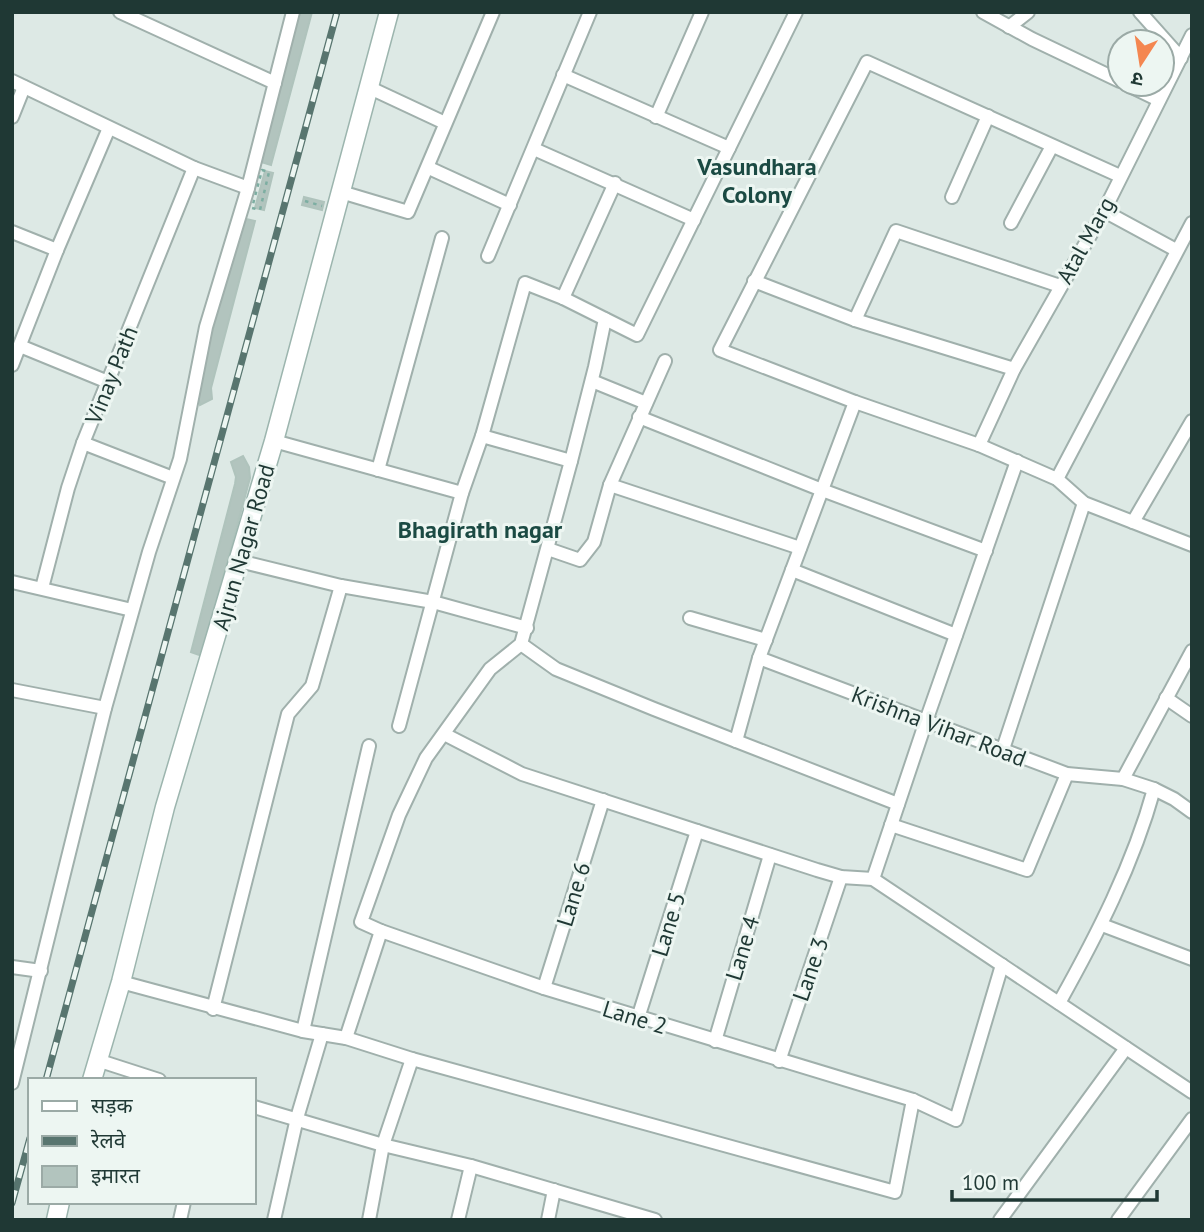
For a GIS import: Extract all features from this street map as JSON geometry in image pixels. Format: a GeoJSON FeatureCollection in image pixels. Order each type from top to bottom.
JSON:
{"type":"FeatureCollection","features":[{"type":"Feature","properties":{"kind":"street"},"geometry":{"type":"LineString","coordinates":[[120,12],[275,83]]}},
{"type":"Feature","properties":{"kind":"street"},"geometry":{"type":"LineString","coordinates":[[12,1083],[105,708],[185,434],[206,327],[248,188],[293,12]]}},
{"type":"Feature","properties":{"kind":"street","name":"Ajrun Nagar Road"},"geometry":{"type":"LineString","coordinates":[[92,1078],[121,982],[164,807],[274,441],[389,12]]}},
{"type":"Feature","properties":{"kind":"street"},"geometry":{"type":"LineString","coordinates":[[341,192],[408,212],[429,168],[445,123],[493,12]]}},
{"type":"Feature","properties":{"kind":"street"},"geometry":{"type":"LineString","coordinates":[[488,256],[590,12]]}},
{"type":"Feature","properties":{"kind":"street"},"geometry":{"type":"LineString","coordinates":[[656,117],[702,12]]}},
{"type":"Feature","properties":{"kind":"street"},"geometry":{"type":"LineString","coordinates":[[399,726],[462,493],[482,436],[525,283],[563,298],[638,335],[796,12]]}},
{"type":"Feature","properties":{"kind":"street"},"geometry":{"type":"LineString","coordinates":[[983,12],[1106,74]]}},
{"type":"Feature","properties":{"kind":"street"},"geometry":{"type":"LineString","coordinates":[[1009,27],[1028,12]]}},
{"type":"Feature","properties":{"kind":"street"},"geometry":{"type":"LineString","coordinates":[[1140,12],[1181,58]]}},
{"type":"Feature","properties":{"kind":"street","name":"Atal Marg"},"geometry":{"type":"LineString","coordinates":[[979,445],[1014,369],[1104,211],[1119,176],[1192,35]]}},
{"type":"Feature","properties":{"kind":"street"},"geometry":{"type":"LineString","coordinates":[[1119,176],[867,62],[720,350],[855,402],[979,445],[1057,479],[1084,503],[1192,545]]}},
{"type":"Feature","properties":{"kind":"street"},"geometry":{"type":"LineString","coordinates":[[562,75],[729,148]]}},
{"type":"Feature","properties":{"kind":"street"},"geometry":{"type":"LineString","coordinates":[[12,117],[18,84],[194,167],[248,188]]}},
{"type":"Feature","properties":{"kind":"street"},"geometry":{"type":"LineString","coordinates":[[368,87],[445,123]]}},
{"type":"Feature","properties":{"kind":"street"},"geometry":{"type":"LineString","coordinates":[[1155,98],[1159,100]]}},
{"type":"Feature","properties":{"kind":"street"},"geometry":{"type":"LineString","coordinates":[[953,197],[988,116]]}},
{"type":"Feature","properties":{"kind":"street"},"geometry":{"type":"LineString","coordinates":[[12,365],[109,128]]}},
{"type":"Feature","properties":{"kind":"street"},"geometry":{"type":"LineString","coordinates":[[1011,223],[1052,146]]}},
{"type":"Feature","properties":{"kind":"street"},"geometry":{"type":"LineString","coordinates":[[534,149],[694,220]]}},
{"type":"Feature","properties":{"kind":"street","name":"Vinay Path"},"geometry":{"type":"LineString","coordinates":[[42,588],[83,443],[194,167]]}},
{"type":"Feature","properties":{"kind":"street"},"geometry":{"type":"LineString","coordinates":[[429,168],[510,205]]}},
{"type":"Feature","properties":{"kind":"street"},"geometry":{"type":"LineString","coordinates":[[563,298],[615,183]]}},
{"type":"Feature","properties":{"kind":"street"},"geometry":{"type":"LineString","coordinates":[[1104,211],[1176,250]]}},
{"type":"Feature","properties":{"kind":"street"},"geometry":{"type":"LineString","coordinates":[[1057,479],[1192,223]]}},
{"type":"Feature","properties":{"kind":"street"},"geometry":{"type":"LineString","coordinates":[[855,320],[896,230],[1060,286]]}},
{"type":"Feature","properties":{"kind":"street"},"geometry":{"type":"LineString","coordinates":[[12,232],[57,250]]}},
{"type":"Feature","properties":{"kind":"street"},"geometry":{"type":"LineString","coordinates":[[378,470],[442,238]]}},
{"type":"Feature","properties":{"kind":"street"},"geometry":{"type":"LineString","coordinates":[[754,281],[855,320],[1014,369]]}},
{"type":"Feature","properties":{"kind":"street"},"geometry":{"type":"LineString","coordinates":[[604,319],[592,381],[521,644],[490,669],[444,734],[522,774],[841,877],[873,880],[1192,1092]]}},
{"type":"Feature","properties":{"kind":"street"},"geometry":{"type":"LineString","coordinates":[[20,346],[108,383]]}},
{"type":"Feature","properties":{"kind":"street"},"geometry":{"type":"LineString","coordinates":[[548,549],[580,560],[594,542],[610,485],[665,360]]}},
{"type":"Feature","properties":{"kind":"street"},"geometry":{"type":"LineString","coordinates":[[592,381],[646,403]]}},
{"type":"Feature","properties":{"kind":"street"},"geometry":{"type":"LineString","coordinates":[[736,741],[759,658],[855,402]]}},
{"type":"Feature","properties":{"kind":"street"},"geometry":{"type":"LineString","coordinates":[[639,416],[822,490],[986,551]]}},
{"type":"Feature","properties":{"kind":"street"},"geometry":{"type":"LineString","coordinates":[[1133,522],[1192,421]]}},
{"type":"Feature","properties":{"kind":"street"},"geometry":{"type":"LineString","coordinates":[[482,436],[571,461]]}},
{"type":"Feature","properties":{"kind":"street"},"geometry":{"type":"LineString","coordinates":[[274,441],[462,493]]}},
{"type":"Feature","properties":{"kind":"street"},"geometry":{"type":"LineString","coordinates":[[83,443],[173,478]]}},
{"type":"Feature","properties":{"kind":"street"},"geometry":{"type":"LineString","coordinates":[[873,880],[1017,461]]}},
{"type":"Feature","properties":{"kind":"street"},"geometry":{"type":"LineString","coordinates":[[610,485],[800,548]]}},
{"type":"Feature","properties":{"kind":"street"},"geometry":{"type":"LineString","coordinates":[[1003,750],[1084,503]]}},
{"type":"Feature","properties":{"kind":"street"},"geometry":{"type":"LineString","coordinates":[[239,561],[341,586],[433,602],[527,628]]}},
{"type":"Feature","properties":{"kind":"street"},"geometry":{"type":"LineString","coordinates":[[792,570],[956,635]]}},
{"type":"Feature","properties":{"kind":"street"},"geometry":{"type":"LineString","coordinates":[[12,582],[132,610]]}},
{"type":"Feature","properties":{"kind":"street"},"geometry":{"type":"LineString","coordinates":[[214,1009],[288,714],[312,686],[341,586]]}},
{"type":"Feature","properties":{"kind":"street"},"geometry":{"type":"LineString","coordinates":[[690,618],[766,640]]}},
{"type":"Feature","properties":{"kind":"street"},"geometry":{"type":"LineString","coordinates":[[521,644],[556,669],[898,804]]}},
{"type":"Feature","properties":{"kind":"street"},"geometry":{"type":"LineString","coordinates":[[1123,779],[1192,651]]}},
{"type":"Feature","properties":{"kind":"street","name":"Krishna Vihar Road"},"geometry":{"type":"LineString","coordinates":[[759,658],[1067,774],[1123,779],[1154,789],[1192,812]]}},
{"type":"Feature","properties":{"kind":"street"},"geometry":{"type":"LineString","coordinates":[[12,690],[105,708]]}},
{"type":"Feature","properties":{"kind":"street"},"geometry":{"type":"LineString","coordinates":[[1166,698],[1192,716]]}},
{"type":"Feature","properties":{"kind":"street","name":"Lane 2"},"geometry":{"type":"LineString","coordinates":[[444,734],[426,758],[399,815],[361,922],[381,931],[638,1018],[913,1100],[956,1119],[1002,965]]}},
{"type":"Feature","properties":{"kind":"street"},"geometry":{"type":"LineString","coordinates":[[303,1031],[369,746]]}},
{"type":"Feature","properties":{"kind":"street"},"geometry":{"type":"LineString","coordinates":[[891,825],[1027,870],[1067,774]]}},
{"type":"Feature","properties":{"kind":"street"},"geometry":{"type":"LineString","coordinates":[[1059,1003],[1102,925],[1146,819],[1154,789]]}},
{"type":"Feature","properties":{"kind":"street","name":"Lane 6"},"geometry":{"type":"LineString","coordinates":[[544,988],[603,800]]}},
{"type":"Feature","properties":{"kind":"street","name":"Lane 5"},"geometry":{"type":"LineString","coordinates":[[638,1018],[697,831]]}},
{"type":"Feature","properties":{"kind":"street","name":"Lane 4"},"geometry":{"type":"LineString","coordinates":[[715,1041],[770,855]]}},
{"type":"Feature","properties":{"kind":"street","name":"Lane 3"},"geometry":{"type":"LineString","coordinates":[[779,1061],[841,877]]}},
{"type":"Feature","properties":{"kind":"street"},"geometry":{"type":"LineString","coordinates":[[1102,925],[1191,958]]}},
{"type":"Feature","properties":{"kind":"street"},"geometry":{"type":"LineString","coordinates":[[346,1038],[381,931]]}},
{"type":"Feature","properties":{"kind":"street"},"geometry":{"type":"LineString","coordinates":[[12,967],[41,971]]}},
{"type":"Feature","properties":{"kind":"street"},"geometry":{"type":"LineString","coordinates":[[121,982],[214,1009],[303,1031],[346,1038],[412,1059],[895,1192],[913,1100]]}},
{"type":"Feature","properties":{"kind":"street"},"geometry":{"type":"LineString","coordinates":[[274,1220],[298,1118],[322,1034]]}},
{"type":"Feature","properties":{"kind":"street"},"geometry":{"type":"LineString","coordinates":[[1000,1220],[1126,1048]]}},
{"type":"Feature","properties":{"kind":"street"},"geometry":{"type":"LineString","coordinates":[[369,1220],[383,1145],[412,1059]]}},
{"type":"Feature","properties":{"kind":"street"},"geometry":{"type":"LineString","coordinates":[[97,1060],[153,1078]]}},
{"type":"Feature","properties":{"kind":"street"},"geometry":{"type":"LineString","coordinates":[[256,1108],[383,1145],[471,1166],[654,1220]]}},
{"type":"Feature","properties":{"kind":"street"},"geometry":{"type":"LineString","coordinates":[[1118,1220],[1192,1119]]}},
{"type":"Feature","properties":{"kind":"street"},"geometry":{"type":"LineString","coordinates":[[458,1220],[471,1166]]}},
{"type":"Feature","properties":{"kind":"street"},"geometry":{"type":"LineString","coordinates":[[548,1220],[554,1191]]}},
{"type":"Feature","properties":{"kind":"path"},"geometry":{"type":"LineString","coordinates":[[260,210],[269,172]]}},
{"type":"Feature","properties":{"kind":"building"},"geometry":{"type":"Polygon","coordinates":[[[312,12],[271,165],[258,161],[299,13],[312,12]]]}},
{"type":"Feature","properties":{"kind":"building"},"geometry":{"type":"Polygon","coordinates":[[[265,171],[273,173],[264,210],[255,208],[265,171]]]}},
{"type":"Feature","properties":{"kind":"building"},"geometry":{"type":"Polygon","coordinates":[[[304,197],[324,202],[322,210],[302,205],[304,197]]]}},
{"type":"Feature","properties":{"kind":"building"},"geometry":{"type":"Polygon","coordinates":[[[242,218],[255,221],[211,388],[212,399],[200,405],[197,389],[242,218]]]}},
{"type":"Feature","properties":{"kind":"building"},"geometry":{"type":"Polygon","coordinates":[[[243,456],[249,467],[250,478],[202,656],[191,652],[235,484],[236,477],[231,462],[243,456]]]}},
{"type":"Feature","properties":{"kind":"railway"},"geometry":{"type":"LineString","coordinates":[[47,1078],[337,12]]}},
{"type":"Feature","properties":{"kind":"railway"},"geometry":{"type":"LineString","coordinates":[[12,1203],[28,1145]]}},
{"type":"Feature","properties":{"kind":"district","name":"Vasundhara Colony"},"geometry":{"type":"Point","coordinates":[757,180]}},
{"type":"Feature","properties":{"kind":"district","name":"Bhagirath nagar"},"geometry":{"type":"Point","coordinates":[480,529]}}]}
